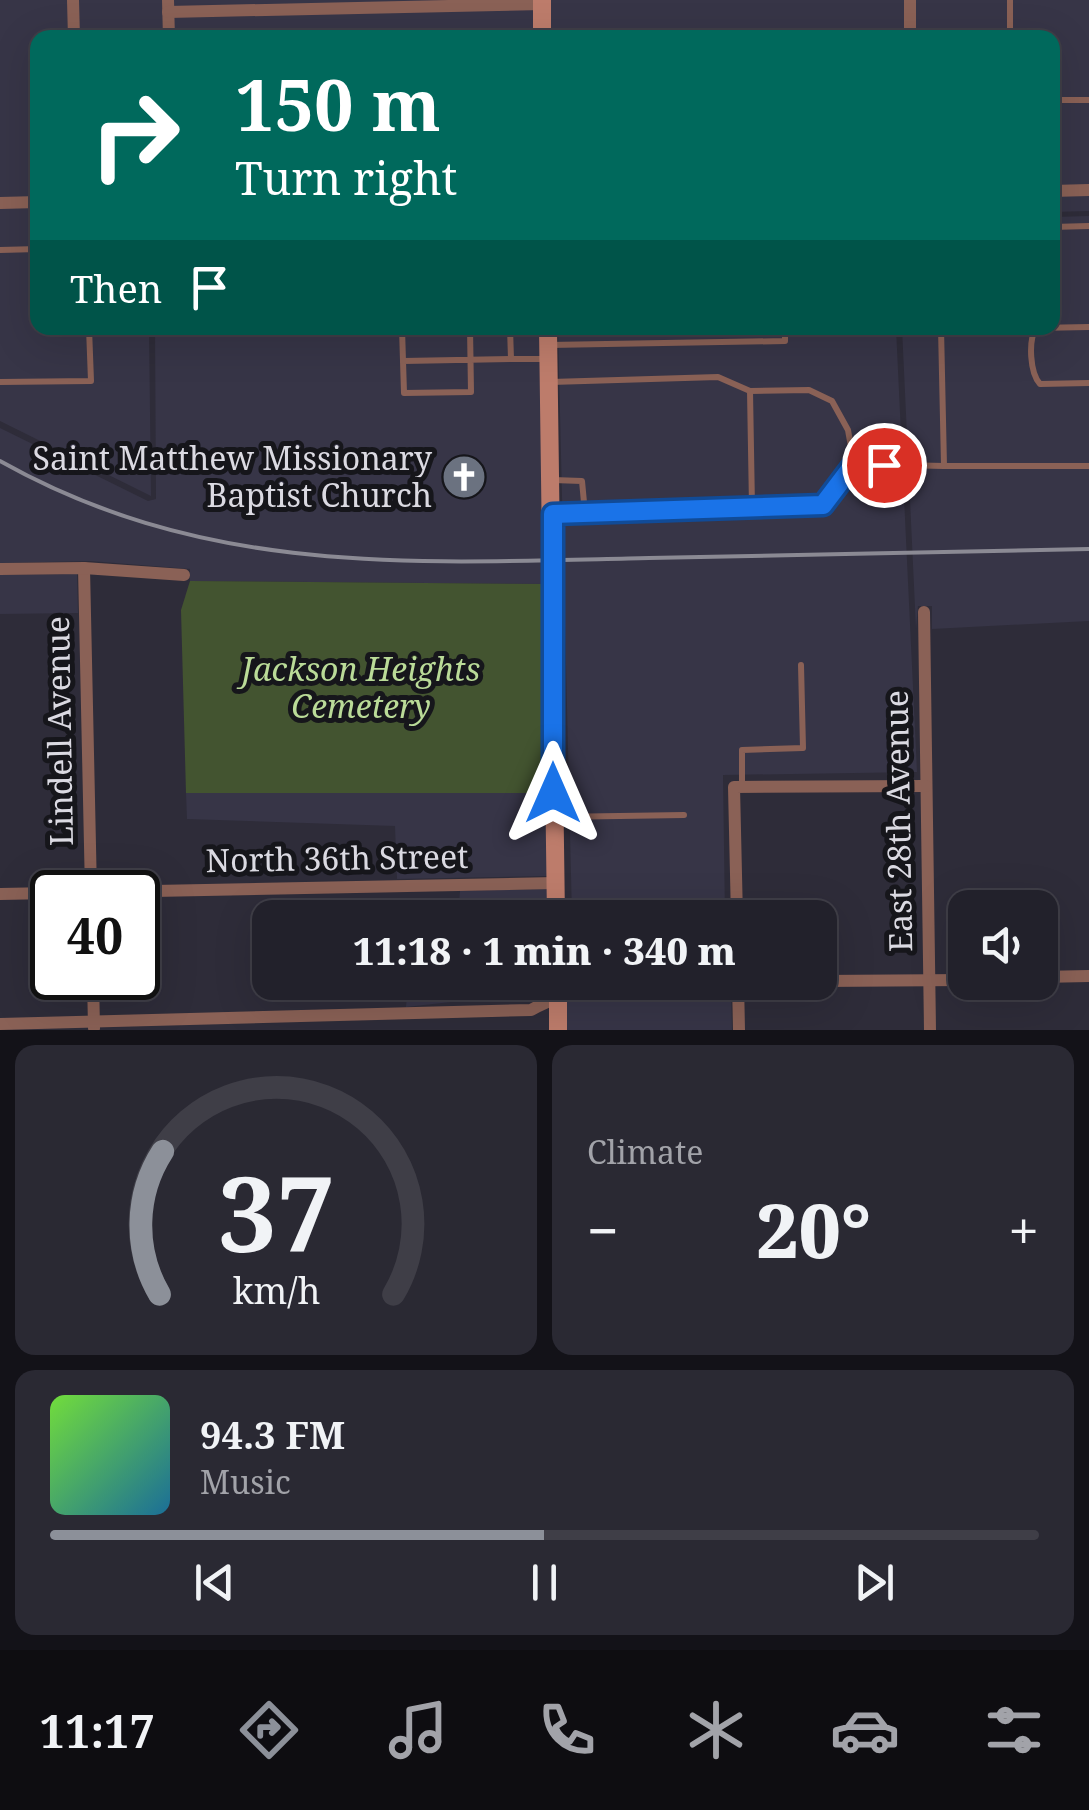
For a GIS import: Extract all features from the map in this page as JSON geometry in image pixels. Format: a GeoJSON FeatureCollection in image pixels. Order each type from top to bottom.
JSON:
{"type":"FeatureCollection","features":[{"type":"Feature","properties":{"kind":"street"},"geometry":{"type":"LineString","coordinates":[[73,0],[74,30]]}},
{"type":"Feature","properties":{"kind":"street"},"geometry":{"type":"LineString","coordinates":[[910,0],[910,30]]}},
{"type":"Feature","properties":{"kind":"street"},"geometry":{"type":"LineString","coordinates":[[168,6],[542,2],[542,30]]}},
{"type":"Feature","properties":{"kind":"street"},"geometry":{"type":"LineString","coordinates":[[1060,191],[1089,190]]}},
{"type":"Feature","properties":{"kind":"street"},"geometry":{"type":"LineString","coordinates":[[0,203],[30,202]]}},
{"type":"Feature","properties":{"kind":"street"},"geometry":{"type":"LineString","coordinates":[[548,344],[556,900]]}},
{"type":"Feature","properties":{"kind":"street"},"geometry":{"type":"LineString","coordinates":[[0,569],[84,568],[184,575]]}},
{"type":"Feature","properties":{"kind":"street","name":"Lindell Avenue"},"geometry":{"type":"LineString","coordinates":[[84,568],[91,870]]}},
{"type":"Feature","properties":{"kind":"street","name":"East 28th Avenue"},"geometry":{"type":"LineString","coordinates":[[924,612],[930,1030]]}},
{"type":"Feature","properties":{"kind":"street"},"geometry":{"type":"LineString","coordinates":[[737,900],[738,787],[926,786]]}},
{"type":"Feature","properties":{"kind":"street","name":"North 36th Street"},"geometry":{"type":"LineString","coordinates":[[160,891],[555,882]]}},
{"type":"Feature","properties":{"kind":"street","name":"North 36th Street"},"geometry":{"type":"LineString","coordinates":[[0,894],[30,893]]}},
{"type":"Feature","properties":{"kind":"street"},"geometry":{"type":"LineString","coordinates":[[1058,977],[1089,976]]}},
{"type":"Feature","properties":{"kind":"street"},"geometry":{"type":"LineString","coordinates":[[837,981],[948,980]]}},
{"type":"Feature","properties":{"kind":"street"},"geometry":{"type":"LineString","coordinates":[[93,1000],[94,1026]]}},
{"type":"Feature","properties":{"kind":"street"},"geometry":{"type":"LineString","coordinates":[[0,1024],[94,1026],[530,1010],[543,1000]]}},
{"type":"Feature","properties":{"kind":"street"},"geometry":{"type":"LineString","coordinates":[[558,1000],[558,1030]]}},
{"type":"Feature","properties":{"kind":"street"},"geometry":{"type":"LineString","coordinates":[[739,1000],[740,1030]]}},
{"type":"Feature","properties":{"kind":"lane"},"geometry":{"type":"LineString","coordinates":[[1010,0],[1010,30]]}},
{"type":"Feature","properties":{"kind":"lane"},"geometry":{"type":"LineString","coordinates":[[1060,100],[1089,100]]}},
{"type":"Feature","properties":{"kind":"lane"},"geometry":{"type":"LineString","coordinates":[[1060,226],[1089,226]]}},
{"type":"Feature","properties":{"kind":"lane"},"geometry":{"type":"LineString","coordinates":[[0,250],[30,249]]}},
{"type":"Feature","properties":{"kind":"lane"},"geometry":{"type":"LineString","coordinates":[[1060,328],[1089,327]]}},
{"type":"Feature","properties":{"kind":"lane"},"geometry":{"type":"LineString","coordinates":[[0,382],[92,380],[90,335]]}},
{"type":"Feature","properties":{"kind":"lane"},"geometry":{"type":"LineString","coordinates":[[402,335],[404,393],[471,392],[470,335]]}},
{"type":"Feature","properties":{"kind":"lane"},"geometry":{"type":"LineString","coordinates":[[510,335],[511,359]]}},
{"type":"Feature","properties":{"kind":"lane"},"geometry":{"type":"LineString","coordinates":[[403,361],[511,359],[548,344],[785,340],[785,335]]}},
{"type":"Feature","properties":{"kind":"lane"},"geometry":{"type":"LineString","coordinates":[[942,335],[944,466]]}},
{"type":"Feature","properties":{"kind":"lane"},"geometry":{"type":"LineString","coordinates":[[1032,335],[1034,378],[1040,384],[1089,384]]}},
{"type":"Feature","properties":{"kind":"lane"},"geometry":{"type":"LineString","coordinates":[[549,382],[718,377],[750,391],[809,390],[832,402],[848,430],[854,464],[823,505],[553,514]]}},
{"type":"Feature","properties":{"kind":"lane"},"geometry":{"type":"LineString","coordinates":[[750,391],[752,506]]}},
{"type":"Feature","properties":{"kind":"lane"},"geometry":{"type":"LineString","coordinates":[[854,464],[1089,466]]}},
{"type":"Feature","properties":{"kind":"lane"},"geometry":{"type":"LineString","coordinates":[[552,480],[582,481],[585,513]]}},
{"type":"Feature","properties":{"kind":"lane"},"geometry":{"type":"LineString","coordinates":[[738,787],[742,750],[803,748],[801,664]]}},
{"type":"Feature","properties":{"kind":"lane"},"geometry":{"type":"LineString","coordinates":[[554,818],[684,815]]}},
{"type":"Feature","properties":{"kind":"shaded area"},"geometry":{"type":"Polygon","coordinates":[[[0,0],[1089,0],[1089,211],[1060,212],[1060,30],[30,30],[30,335],[149,335],[151,496],[0,421],[0,0]]]}},
{"type":"Feature","properties":{"kind":"shaded area"},"geometry":{"type":"Polygon","coordinates":[[[1089,216],[1089,621],[932,629],[932,606],[918,606],[916,629],[902,335],[1060,335],[1060,217],[1089,216]]]}},
{"type":"Feature","properties":{"kind":"shaded area"},"geometry":{"type":"Polygon","coordinates":[[[155,335],[541,335],[547,584],[190,581],[190,569],[90,561],[0,563],[0,428],[148,501],[156,499],[155,335]]]}},
{"type":"Feature","properties":{"kind":"shaded area"},"geometry":{"type":"Polygon","coordinates":[[[558,335],[896,335],[917,772],[723,775],[725,900],[572,900],[558,335]]]}},
{"type":"Feature","properties":{"kind":"shaded area"},"geometry":{"type":"Polygon","coordinates":[[[77,574],[78,613],[0,614],[0,575],[77,574]]]}},
{"type":"Feature","properties":{"kind":"shaded area"},"geometry":{"type":"Polygon","coordinates":[[[186,793],[546,793],[548,876],[397,879],[395,826],[187,819],[186,793]]]}},
{"type":"Feature","properties":{"kind":"shaded area"},"geometry":{"type":"Polygon","coordinates":[[[548,889],[548,900],[459,900],[460,891],[548,889]]]}},
{"type":"Feature","properties":{"kind":"shaded area"},"geometry":{"type":"Polygon","coordinates":[[[407,1000],[469,1000],[406,1007],[407,1000]]]}},
{"type":"Feature","properties":{"kind":"shaded area"},"geometry":{"type":"Polygon","coordinates":[[[566,1000],[731,1000],[732,1030],[566,1030],[566,1000]]]}},
{"type":"Feature","properties":{"kind":"green space","name":"Jackson Heights Cemetery"},"geometry":{"type":"Polygon","coordinates":[[[190,581],[547,584],[546,793],[186,793],[181,610],[190,581]]]}},
{"type":"Feature","properties":{"kind":"railway"},"geometry":{"type":"LineString","coordinates":[[0,461],[78,499],[157,526],[236,544],[317,555],[480,561],[1089,549]]}},
{"type":"Feature","properties":{"kind":"place","name":"Saint Matthew Missionary Baptist Church"},"geometry":{"type":"Point","coordinates":[464,477]}},
{"type":"Feature","properties":{"kind":"route"},"geometry":{"type":"LineString","coordinates":[[553,793],[553,514],[823,505],[854,464],[884,465]]}}]}
